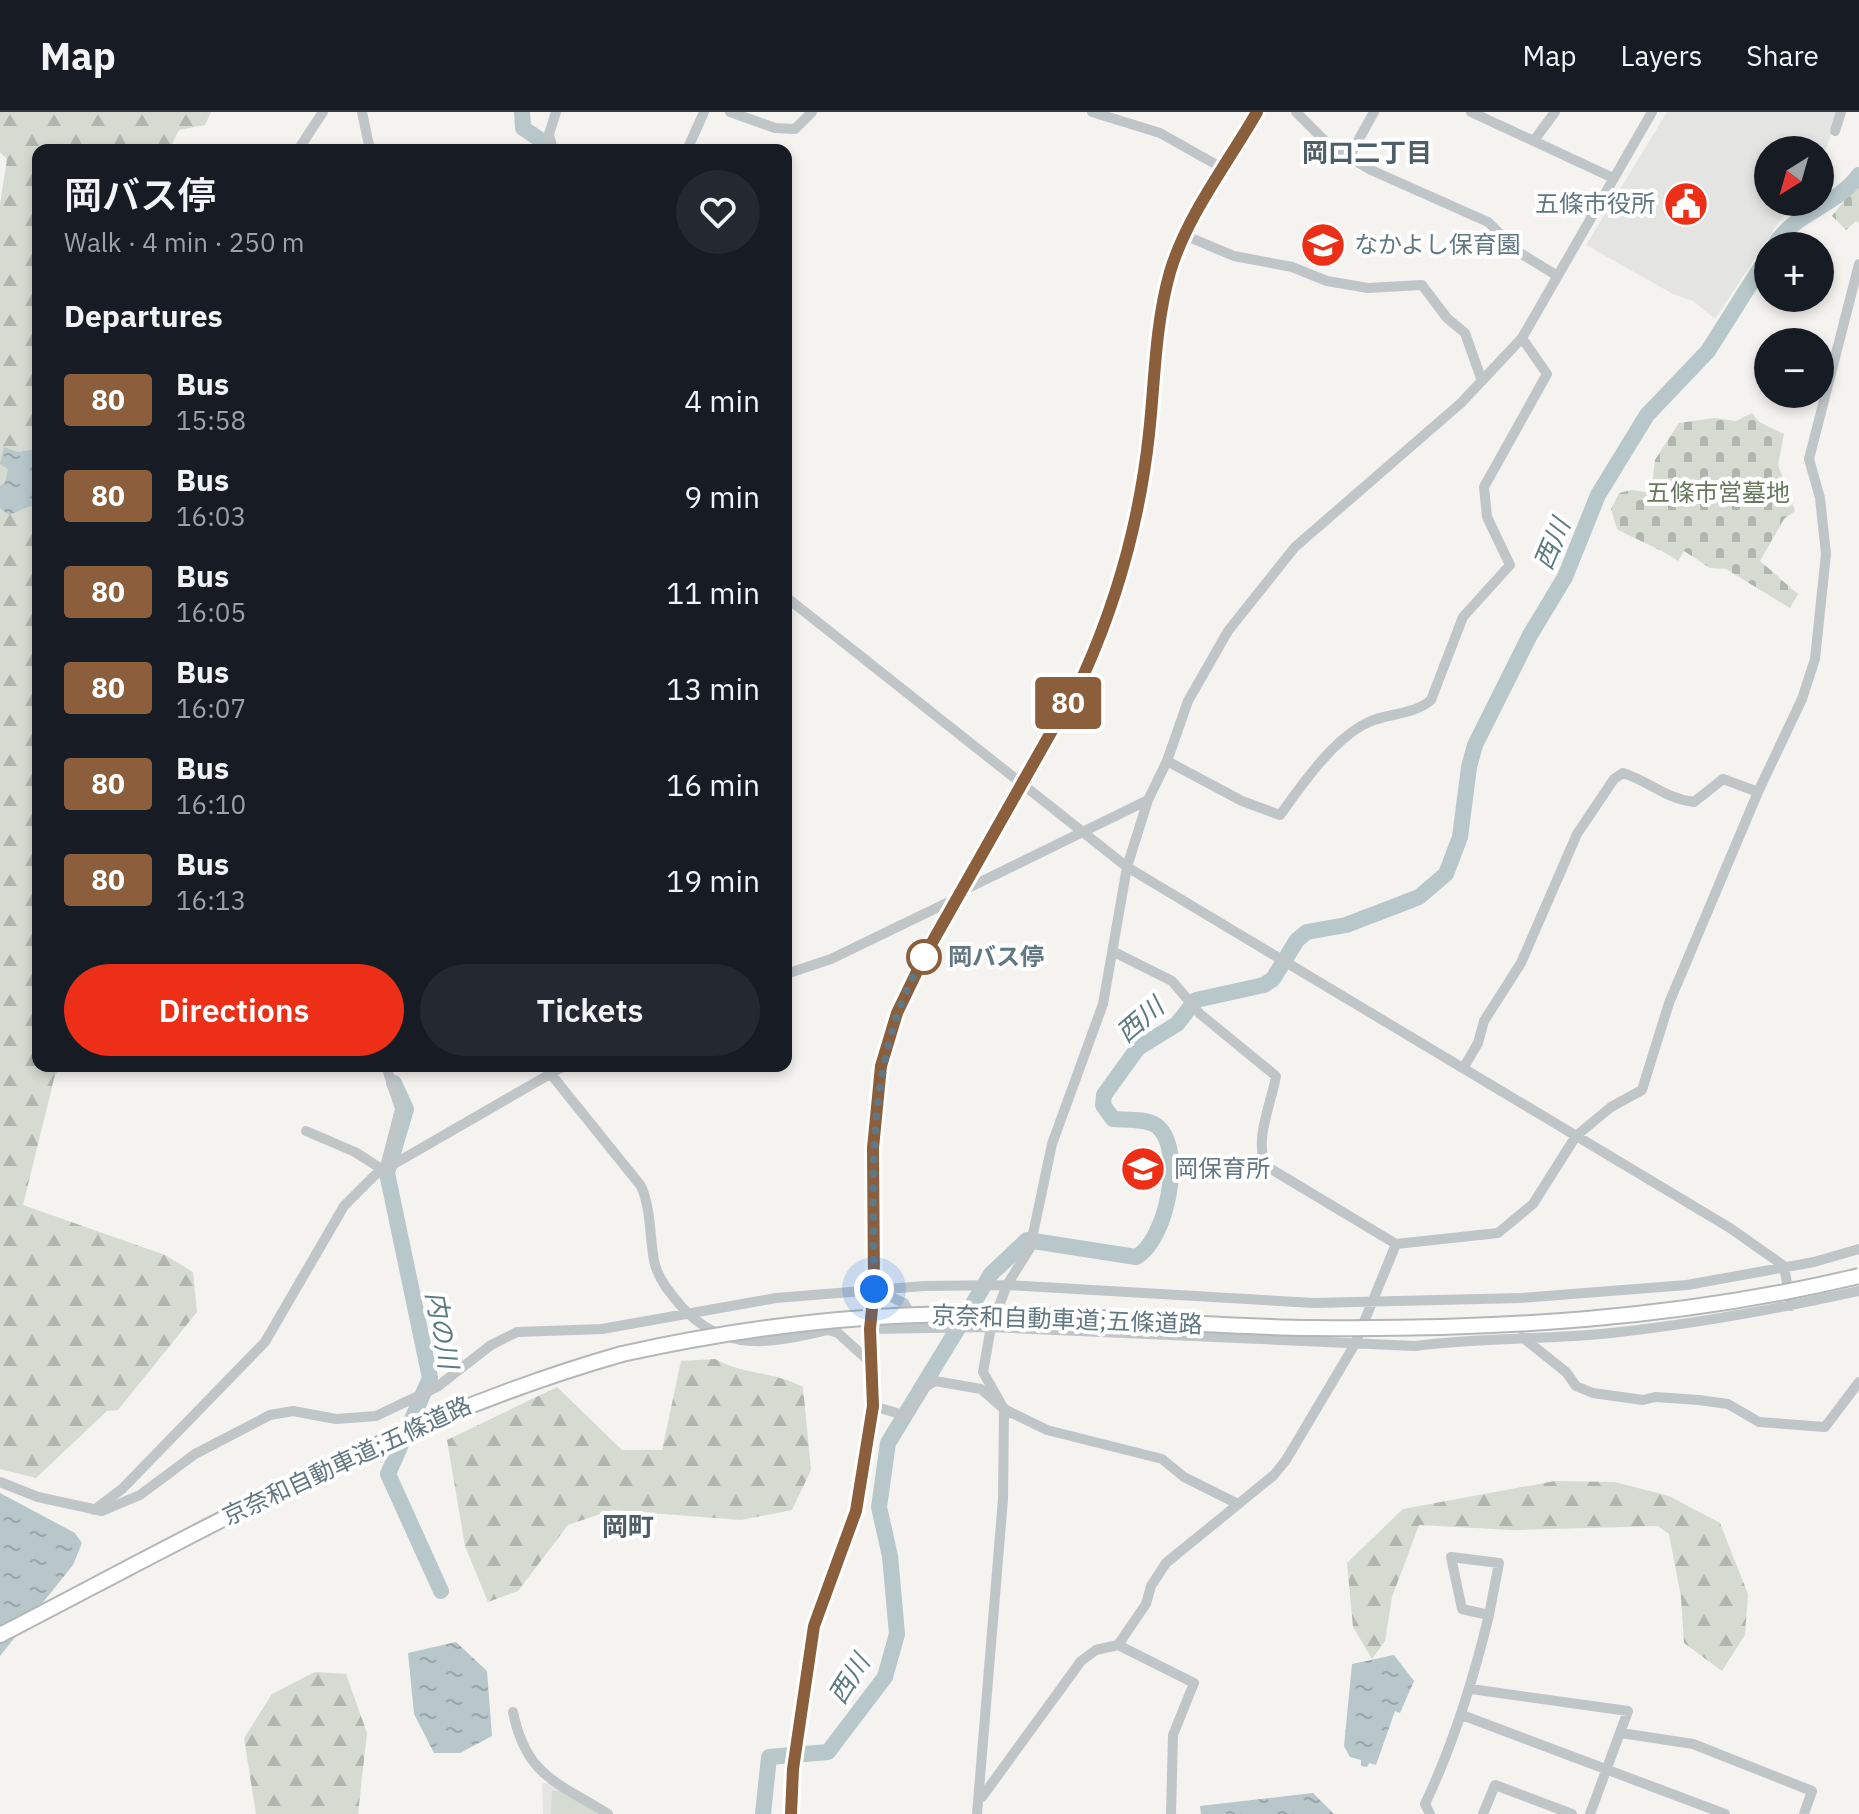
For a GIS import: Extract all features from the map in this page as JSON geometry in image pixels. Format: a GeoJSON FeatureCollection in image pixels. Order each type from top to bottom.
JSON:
{"type":"FeatureCollection","features":[{"type":"Feature","properties":{"kind":"highway","name":"京奈和自動車道;五條道路"},"geometry":{"type":"LineString","coordinates":[[0,1635],[329,1466],[476,1400],[622,1354],[748,1330],[915,1315],[1060,1315],[1310,1328],[1414,1329],[1544,1322],[1721,1303],[1859,1276]]}},
{"type":"Feature","properties":{"kind":"street"},"geometry":{"type":"LineString","coordinates":[[302,144],[323,112]]}},
{"type":"Feature","properties":{"kind":"street"},"geometry":{"type":"LineString","coordinates":[[362,112],[369,144]]}},
{"type":"Feature","properties":{"kind":"street"},"geometry":{"type":"LineString","coordinates":[[552,144],[549,134],[556,112]]}},
{"type":"Feature","properties":{"kind":"street"},"geometry":{"type":"LineString","coordinates":[[690,144],[704,112]]}},
{"type":"Feature","properties":{"kind":"street"},"geometry":{"type":"LineString","coordinates":[[730,112],[775,128],[795,129],[812,112]]}},
{"type":"Feature","properties":{"kind":"street"},"geometry":{"type":"LineString","coordinates":[[1092,112],[1160,133],[1224,169]]}},
{"type":"Feature","properties":{"kind":"street"},"geometry":{"type":"LineString","coordinates":[[791,1814],[793,1769],[814,1626],[856,1511],[873,1406],[870,1329],[874,1289],[873,1148],[881,1066],[897,1013],[959,895],[1084,674],[1105,628],[1136,514],[1149,436],[1158,324],[1184,235],[1257,112]]}},
{"type":"Feature","properties":{"kind":"street"},"geometry":{"type":"LineString","coordinates":[[1296,112],[1316,134],[1349,157],[1488,222],[1520,253],[1556,275]]}},
{"type":"Feature","properties":{"kind":"street"},"geometry":{"type":"LineString","coordinates":[[1349,157],[1374,112]]}},
{"type":"Feature","properties":{"kind":"street"},"geometry":{"type":"LineString","coordinates":[[1471,112],[1535,139],[1611,177]]}},
{"type":"Feature","properties":{"kind":"street"},"geometry":{"type":"LineString","coordinates":[[1535,139],[1555,112]]}},
{"type":"Feature","properties":{"kind":"street"},"geometry":{"type":"LineString","coordinates":[[977,1814],[999,1577],[1004,1409],[983,1372],[991,1327],[1007,1285],[1030,1248],[1052,1144],[1103,1004],[1127,867],[1148,800],[1167,761],[1188,701],[1210,658],[1264,583],[1295,547],[1482,381],[1522,338],[1611,177],[1652,112]]}},
{"type":"Feature","properties":{"kind":"street"},"geometry":{"type":"LineString","coordinates":[[1835,131],[1841,112]]}},
{"type":"Feature","properties":{"kind":"street"},"geometry":{"type":"LineString","coordinates":[[1184,235],[1234,256],[1292,267],[1327,281],[1368,288],[1422,285],[1447,318],[1465,333],[1482,381]]}},
{"type":"Feature","properties":{"kind":"street"},"geometry":{"type":"LineString","coordinates":[[1114,952],[1172,981],[1200,1014],[1276,1076],[1260,1154],[1266,1166],[1396,1244],[1498,1233],[1533,1204],[1576,1136],[1611,1107],[1642,1090],[1669,1003],[1758,792],[1802,699],[1815,659],[1826,554],[1820,498],[1809,459],[1859,264]]}},
{"type":"Feature","properties":{"kind":"street"},"geometry":{"type":"LineString","coordinates":[[1167,761],[1242,801],[1280,815],[1337,747],[1362,725],[1383,716],[1421,709],[1431,700],[1463,617],[1510,565],[1483,501],[1484,487],[1547,374],[1522,338]]}},
{"type":"Feature","properties":{"kind":"street"},"geometry":{"type":"LineString","coordinates":[[792,602],[1127,867],[1696,1206],[1784,1266],[1791,1306]]}},
{"type":"Feature","properties":{"kind":"street"},"geometry":{"type":"LineString","coordinates":[[1464,1067],[1478,1043],[1484,1021],[1521,963],[1577,834],[1614,779],[1623,773],[1636,777],[1662,795],[1680,801],[1694,802],[1723,779],[1758,792]]}},
{"type":"Feature","properties":{"kind":"street"},"geometry":{"type":"LineString","coordinates":[[792,972],[831,959],[1148,800]]}},
{"type":"Feature","properties":{"kind":"street"},"geometry":{"type":"LineString","coordinates":[[383,1170],[400,1109],[388,1072]]}},
{"type":"Feature","properties":{"kind":"street"},"geometry":{"type":"LineString","coordinates":[[94,1510],[122,1489],[265,1342],[344,1206],[383,1170],[550,1073],[641,1186],[647,1198],[655,1264],[664,1286],[705,1330],[739,1341],[767,1341],[828,1330],[838,1333],[870,1362]]}},
{"type":"Feature","properties":{"kind":"street"},"geometry":{"type":"LineString","coordinates":[[306,1131],[355,1152],[383,1170]]}},
{"type":"Feature","properties":{"kind":"street"},"geometry":{"type":"LineString","coordinates":[[1118,1645],[1146,1604],[1151,1586],[1166,1563],[1274,1475],[1286,1460],[1355,1344],[1396,1244]]}},
{"type":"Feature","properties":{"kind":"street"},"geometry":{"type":"LineString","coordinates":[[0,1482],[38,1497],[94,1510],[115,1508],[140,1495],[206,1447],[270,1415],[293,1411],[348,1420],[384,1413],[452,1376],[491,1345],[517,1332],[602,1329],[776,1298],[874,1289],[1007,1285],[1257,1302],[1373,1303],[1600,1294],[1687,1285],[1859,1249]]}},
{"type":"Feature","properties":{"kind":"street"},"geometry":{"type":"LineString","coordinates":[[874,1289],[910,1308],[917,1329]]}},
{"type":"Feature","properties":{"kind":"street"},"geometry":{"type":"LineString","coordinates":[[870,1329],[991,1327],[1415,1346],[1609,1334],[1791,1306],[1859,1291]]}},
{"type":"Feature","properties":{"kind":"street"},"geometry":{"type":"LineString","coordinates":[[1522,1337],[1566,1372],[1576,1386],[1593,1393],[1643,1400],[1655,1397],[1728,1404],[1759,1422],[1825,1427],[1859,1382]]}},
{"type":"Feature","properties":{"kind":"street"},"geometry":{"type":"LineString","coordinates":[[873,1406],[907,1416],[924,1388],[935,1381],[981,1389],[1004,1409],[1047,1430],[1092,1444],[1162,1459],[1184,1477],[1236,1503]]}},
{"type":"Feature","properties":{"kind":"street"},"geometry":{"type":"LineString","coordinates":[[115,1508],[122,1489]]}},
{"type":"Feature","properties":{"kind":"street"},"geometry":{"type":"LineString","coordinates":[[1430,1814],[1425,1804],[1471,1689],[1489,1615],[1499,1563],[1451,1557],[1462,1609],[1489,1615]]}},
{"type":"Feature","properties":{"kind":"street"},"geometry":{"type":"LineString","coordinates":[[980,1800],[1081,1661],[1096,1650],[1118,1645],[1194,1683],[1173,1735],[1171,1814]]}},
{"type":"Feature","properties":{"kind":"street"},"geometry":{"type":"LineString","coordinates":[[1471,1689],[1628,1711],[1590,1814]]}},
{"type":"Feature","properties":{"kind":"street"},"geometry":{"type":"LineString","coordinates":[[513,1712],[519,1743],[539,1771],[608,1814]]}},
{"type":"Feature","properties":{"kind":"street"},"geometry":{"type":"LineString","coordinates":[[1462,1715],[1725,1814]]}},
{"type":"Feature","properties":{"kind":"street"},"geometry":{"type":"LineString","coordinates":[[1621,1733],[1693,1744],[1812,1791],[1804,1814]]}},
{"type":"Feature","properties":{"kind":"street"},"geometry":{"type":"LineString","coordinates":[[1483,1814],[1495,1785],[1572,1814]]}},
{"type":"Feature","properties":{"kind":"shaded area"},"geometry":{"type":"Polygon","coordinates":[[[1667,112],[1839,112],[1831,136],[1754,136],[1754,216],[1784,216],[1772,232],[1754,232],[1754,260],[1715,319],[1693,301],[1673,294],[1586,245],[1667,112]]]}},
{"type":"Feature","properties":{"kind":"shaded area"},"geometry":{"type":"Polygon","coordinates":[[[542,1783],[550,1783],[601,1814],[543,1814],[542,1783]]]}},
{"type":"Feature","properties":{"kind":"green space"},"geometry":{"type":"Polygon","coordinates":[[[0,112],[211,112],[205,125],[179,130],[172,144],[32,144],[32,1072],[57,1072],[23,1205],[165,1255],[193,1272],[197,1312],[118,1410],[107,1411],[36,1478],[0,1469],[0,204],[7,159],[0,152],[0,112]]]}},
{"type":"Feature","properties":{"kind":"green space"},"geometry":{"type":"Polygon","coordinates":[[[1859,182],[1859,223],[1856,221],[1846,230],[1832,216],[1859,182]]]}},
{"type":"Feature","properties":{"kind":"green space","name":"五條市営墓地"},"geometry":{"type":"Polygon","coordinates":[[[1752,413],[1759,422],[1784,434],[1778,465],[1795,511],[1784,519],[1760,561],[1798,594],[1790,608],[1726,569],[1710,568],[1684,551],[1678,561],[1617,529],[1611,509],[1619,493],[1631,490],[1651,493],[1655,460],[1679,423],[1715,418],[1736,421],[1752,413]]]}},
{"type":"Feature","properties":{"kind":"green space"},"geometry":{"type":"Polygon","coordinates":[[[715,1359],[803,1387],[811,1470],[792,1510],[741,1520],[612,1510],[568,1525],[518,1591],[488,1602],[465,1546],[447,1440],[557,1387],[622,1450],[662,1450],[681,1361],[715,1359]]]}},
{"type":"Feature","properties":{"kind":"green space"},"geometry":{"type":"Polygon","coordinates":[[[1555,1481],[1615,1482],[1669,1496],[1720,1523],[1748,1594],[1745,1635],[1722,1671],[1684,1643],[1681,1597],[1669,1534],[1658,1526],[1513,1530],[1419,1525],[1392,1597],[1385,1641],[1372,1659],[1353,1627],[1347,1563],[1403,1509],[1555,1481]]]}},
{"type":"Feature","properties":{"kind":"green space"},"geometry":{"type":"Polygon","coordinates":[[[315,1672],[346,1674],[367,1733],[358,1814],[256,1814],[244,1738],[272,1694],[315,1672]]]}},
{"type":"Feature","properties":{"kind":"green space"},"geometry":{"type":"Polygon","coordinates":[[[552,1791],[561,1791],[598,1814],[551,1814],[552,1791]]]}},
{"type":"Feature","properties":{"kind":"water"},"geometry":{"type":"Polygon","coordinates":[[[4,447],[17,452],[32,450],[32,505],[9,515],[0,508],[0,486],[5,483],[8,469],[0,464],[4,447]]]}},
{"type":"Feature","properties":{"kind":"water"},"geometry":{"type":"Polygon","coordinates":[[[0,1493],[75,1533],[82,1543],[73,1565],[0,1656],[0,1493]]]}},
{"type":"Feature","properties":{"kind":"water"},"geometry":{"type":"Polygon","coordinates":[[[456,1642],[487,1671],[492,1736],[460,1753],[434,1753],[414,1714],[408,1653],[456,1642]]]}},
{"type":"Feature","properties":{"kind":"water"},"geometry":{"type":"Polygon","coordinates":[[[1394,1655],[1414,1681],[1400,1713],[1395,1711],[1376,1765],[1369,1763],[1367,1767],[1361,1766],[1361,1760],[1350,1757],[1344,1746],[1352,1664],[1394,1655]]]}},
{"type":"Feature","properties":{"kind":"water"},"geometry":{"type":"Polygon","coordinates":[[[1313,1793],[1334,1814],[1201,1814],[1200,1806],[1313,1793]]]}},
{"type":"Feature","properties":{"kind":"waterway","name":"内の川"},"geometry":{"type":"LineString","coordinates":[[522,112],[523,128],[544,144]]}},
{"type":"Feature","properties":{"kind":"waterway","name":"西川"},"geometry":{"type":"LineString","coordinates":[[1785,232],[1839,195],[1859,175]]}},
{"type":"Feature","properties":{"kind":"waterway","name":"西川"},"geometry":{"type":"LineString","coordinates":[[763,1814],[769,1757],[828,1752],[885,1677],[897,1634],[890,1556],[879,1507],[888,1443],[991,1274],[1027,1240],[1136,1257],[1147,1248],[1156,1233],[1169,1194],[1170,1154],[1166,1138],[1152,1123],[1113,1119],[1103,1105],[1104,1095],[1138,1048],[1177,1024],[1196,1000],[1264,985],[1273,979],[1297,940],[1307,932],[1346,925],[1419,897],[1446,874],[1460,837],[1475,745],[1530,635],[1565,577],[1598,495],[1647,415],[1708,351],[1754,278]]}},
{"type":"Feature","properties":{"kind":"waterway","name":"内の川"},"geometry":{"type":"LineString","coordinates":[[394,1083],[406,1109],[387,1173],[430,1378],[388,1474],[441,1591]]}},
{"type":"Feature","properties":{"kind":"bus line","name":"80"},"geometry":{"type":"LineString","coordinates":[[791,1814],[793,1769],[814,1626],[856,1511],[873,1406],[870,1329],[874,1289],[873,1148],[881,1066],[897,1013],[925,955],[1084,674],[1105,628],[1136,514],[1149,436],[1158,324],[1171,270],[1184,235],[1257,112]]}},
{"type":"Feature","properties":{"kind":"place","name":"五條市役所"},"geometry":{"type":"Point","coordinates":[1686,204]}},
{"type":"Feature","properties":{"kind":"place","name":"なかよし保育園"},"geometry":{"type":"Point","coordinates":[1323,245]}},
{"type":"Feature","properties":{"kind":"place","name":"岡バス停"},"geometry":{"type":"Point","coordinates":[924,957]}},
{"type":"Feature","properties":{"kind":"place","name":"岡保育所"},"geometry":{"type":"Point","coordinates":[1143,1169]}},
{"type":"Feature","properties":{"kind":"district","name":"岡口二丁目"},"geometry":{"type":"Point","coordinates":[1367,153]}},
{"type":"Feature","properties":{"kind":"district","name":"岡町"},"geometry":{"type":"Point","coordinates":[628,1527]}},
{"type":"Feature","properties":{"kind":"route"},"geometry":{"type":"LineString","coordinates":[[874,1289],[873,1148],[881,1066],[897,1013],[924,957]]}}]}
